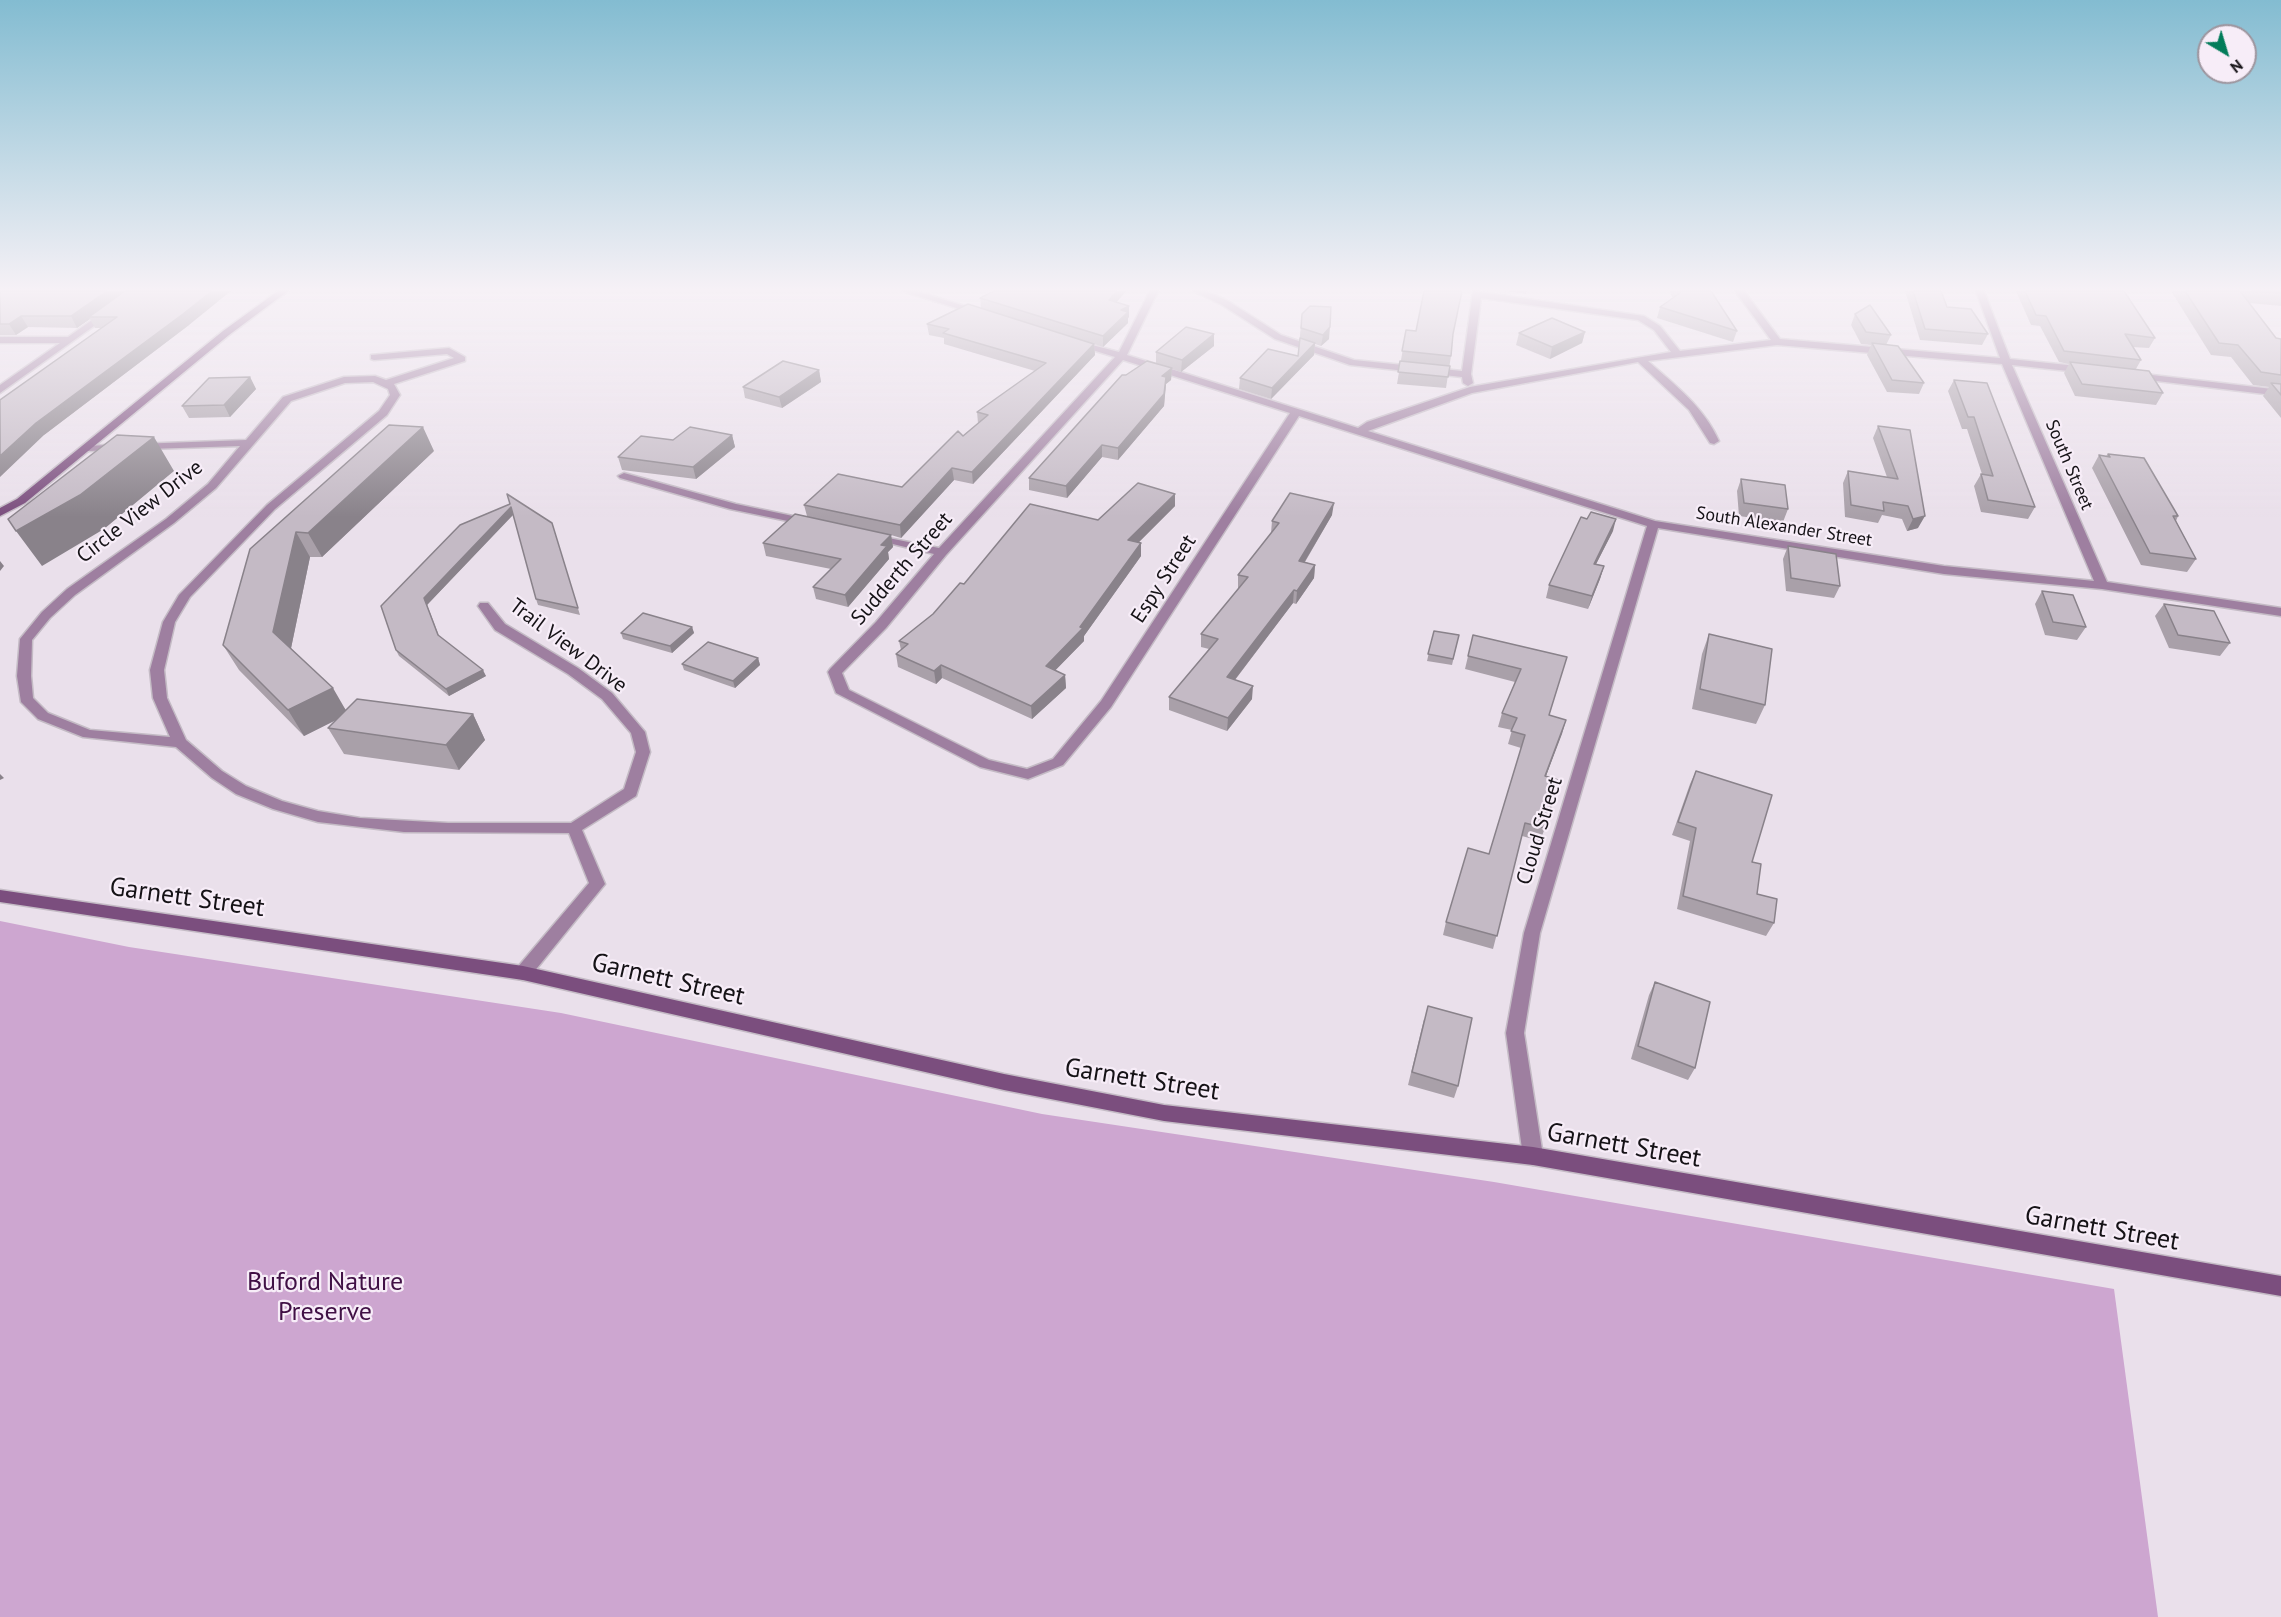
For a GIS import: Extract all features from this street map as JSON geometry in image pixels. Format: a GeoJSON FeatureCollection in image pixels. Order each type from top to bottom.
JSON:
{"type":"FeatureCollection","features":[{"type":"Feature","properties":{"kind":"street"},"geometry":{"type":"LineString","coordinates":[[0,390],[32,366]]}},
{"type":"Feature","properties":{"kind":"street"},"geometry":{"type":"LineString","coordinates":[[0,513],[21,501],[186,366]]}},
{"type":"Feature","properties":{"kind":"street"},"geometry":{"type":"LineString","coordinates":[[384,384],[439,366]]}},
{"type":"Feature","properties":{"kind":"street","name":"Sudderth Street"},"geometry":{"type":"LineString","coordinates":[[1058,762],[1028,774],[986,764],[843,693],[835,672],[881,625],[942,552],[1112,366]]}},
{"type":"Feature","properties":{"kind":"street","name":"South Alexander Street"},"geometry":{"type":"LineString","coordinates":[[1150,366],[1653,524],[1944,570],[2102,585],[2281,612]]}},
{"type":"Feature","properties":{"kind":"street"},"geometry":{"type":"LineString","coordinates":[[1389,366],[1466,374]]}},
{"type":"Feature","properties":{"kind":"street"},"geometry":{"type":"LineString","coordinates":[[1467,366],[1466,374],[1470,390]]}},
{"type":"Feature","properties":{"kind":"street"},"geometry":{"type":"LineString","coordinates":[[1358,432],[1371,424],[1470,390],[1599,366]]}},
{"type":"Feature","properties":{"kind":"street"},"geometry":{"type":"LineString","coordinates":[[1648,366],[1680,396],[1711,432],[1713,441]]}},
{"type":"Feature","properties":{"kind":"street","name":"South Street"},"geometry":{"type":"LineString","coordinates":[[2008,366],[2102,585]]}},
{"type":"Feature","properties":{"kind":"street"},"geometry":{"type":"LineString","coordinates":[[2052,366],[2098,372]]}},
{"type":"Feature","properties":{"kind":"street"},"geometry":{"type":"LineString","coordinates":[[2121,374],[2281,393]]}},
{"type":"Feature","properties":{"kind":"street","name":"Circle View Drive"},"geometry":{"type":"LineString","coordinates":[[180,743],[88,734],[43,716],[26,699],[24,676],[26,639],[46,615],[71,592],[170,521],[212,486],[287,399],[344,380],[375,379],[384,384]]}},
{"type":"Feature","properties":{"kind":"street"},"geometry":{"type":"LineString","coordinates":[[384,384],[392,387],[395,395],[383,413],[271,507],[184,595],[169,622],[157,670],[160,698],[180,743],[240,790],[315,818],[379,824],[574,828],[597,884],[523,974]]}},
{"type":"Feature","properties":{"kind":"street","name":"Espy Street"},"geometry":{"type":"LineString","coordinates":[[1058,762],[1106,704],[1295,413]]}},
{"type":"Feature","properties":{"kind":"street"},"geometry":{"type":"LineString","coordinates":[[87,448],[248,443]]}},
{"type":"Feature","properties":{"kind":"street"},"geometry":{"type":"LineString","coordinates":[[624,476],[734,507],[815,524]]}},
{"type":"Feature","properties":{"kind":"street","name":"Cloud Street"},"geometry":{"type":"LineString","coordinates":[[1533,1156],[1515,1033],[1532,933],[1653,524]]}},
{"type":"Feature","properties":{"kind":"street"},"geometry":{"type":"LineString","coordinates":[[861,534],[942,552]]}},
{"type":"Feature","properties":{"kind":"street","name":"Trail View Drive"},"geometry":{"type":"LineString","coordinates":[[484,606],[500,627],[573,671],[607,696],[638,732],[643,753],[631,792],[574,828]]}},
{"type":"Feature","properties":{"kind":"street","name":"Garnett Street"},"geometry":{"type":"LineString","coordinates":[[0,896],[523,974],[1004,1082],[1164,1113],[1533,1156],[2281,1286]]}},
{"type":"Feature","properties":{"kind":"green space","name":"Buford Nature Preserve"},"geometry":{"type":"Polygon","coordinates":[[[0,921],[129,947],[561,1013],[1042,1114],[1494,1182],[2114,1289],[2158,1617],[0,1617],[0,921]]]}},
{"type":"Feature","properties":{"kind":"building"},"geometry":{"type":"Polygon","coordinates":[[[47,366],[112,366],[36,423],[0,456],[0,400],[47,366]]]}},
{"type":"Feature","properties":{"kind":"building"},"geometry":{"type":"Polygon","coordinates":[[[775,366],[805,366],[819,370],[779,397],[743,387],[775,366]]]}},
{"type":"Feature","properties":{"kind":"building"},"geometry":{"type":"Polygon","coordinates":[[[1041,366],[1073,366],[972,472],[952,468],[900,525],[804,505],[838,474],[902,487],[958,431],[963,436],[988,415],[977,412],[1041,366]]]}},
{"type":"Feature","properties":{"kind":"building"},"geometry":{"type":"Polygon","coordinates":[[[1139,366],[1172,368],[1162,376],[1166,377],[1164,394],[1118,448],[1102,445],[1066,486],[1029,478],[1122,375],[1126,375],[1139,366]]]}},
{"type":"Feature","properties":{"kind":"building"},"geometry":{"type":"Polygon","coordinates":[[[1251,366],[1293,366],[1272,388],[1240,378],[1251,366]]]}},
{"type":"Feature","properties":{"kind":"building"},"geometry":{"type":"Polygon","coordinates":[[[1399,366],[1450,366],[1448,377],[1398,372],[1399,366]]]}},
{"type":"Feature","properties":{"kind":"building"},"geometry":{"type":"Polygon","coordinates":[[[1885,366],[1912,366],[1924,383],[1892,380],[1885,366]]]}},
{"type":"Feature","properties":{"kind":"building"},"geometry":{"type":"Polygon","coordinates":[[[2072,366],[2109,366],[2149,371],[2163,393],[2082,384],[2072,366]]]}},
{"type":"Feature","properties":{"kind":"building"},"geometry":{"type":"Polygon","coordinates":[[[2256,366],[2281,366],[2281,375],[2261,372],[2256,366]]]}},
{"type":"Feature","properties":{"kind":"building"},"geometry":{"type":"Polygon","coordinates":[[[250,377],[224,405],[182,406],[209,378],[250,377]]]}},
{"type":"Feature","properties":{"kind":"building"},"geometry":{"type":"Polygon","coordinates":[[[1954,380],[1987,383],[2035,507],[1988,500],[1981,474],[1993,476],[1974,417],[1968,417],[1954,380]]]}},
{"type":"Feature","properties":{"kind":"building"},"geometry":{"type":"Polygon","coordinates":[[[2271,383],[2281,384],[2281,395],[2271,383]]]}},
{"type":"Feature","properties":{"kind":"building"},"geometry":{"type":"Polygon","coordinates":[[[389,425],[423,427],[308,533],[296,532],[273,632],[333,688],[288,710],[223,645],[250,549],[389,425]]]}},
{"type":"Feature","properties":{"kind":"building"},"geometry":{"type":"Polygon","coordinates":[[[1878,426],[1910,430],[1925,516],[1913,519],[1908,506],[1883,502],[1884,511],[1851,505],[1848,471],[1898,479],[1878,426]]]}},
{"type":"Feature","properties":{"kind":"building"},"geometry":{"type":"Polygon","coordinates":[[[690,427],[732,435],[693,467],[618,457],[641,436],[673,440],[690,427]]]}},
{"type":"Feature","properties":{"kind":"building"},"geometry":{"type":"Polygon","coordinates":[[[117,435],[154,437],[80,495],[16,531],[8,519],[117,435]]]}},
{"type":"Feature","properties":{"kind":"building"},"geometry":{"type":"Polygon","coordinates":[[[2108,454],[2144,458],[2178,516],[2173,516],[2196,559],[2150,553],[2099,455],[2110,457],[2108,454]]]}},
{"type":"Feature","properties":{"kind":"building"},"geometry":{"type":"Polygon","coordinates":[[[1741,479],[1785,485],[1788,509],[1744,503],[1741,479]]]}},
{"type":"Feature","properties":{"kind":"building"},"geometry":{"type":"Polygon","coordinates":[[[1138,483],[1175,494],[1128,540],[1141,543],[1080,627],[1083,628],[1046,666],[1065,675],[1031,706],[941,665],[934,671],[896,654],[908,644],[899,641],[933,614],[960,583],[964,584],[1030,504],[1098,520],[1138,483]]]}},
{"type":"Feature","properties":{"kind":"building"},"geometry":{"type":"Polygon","coordinates":[[[1290,493],[1334,503],[1299,561],[1315,565],[1297,591],[1294,590],[1227,677],[1253,686],[1228,718],[1169,697],[1218,639],[1201,634],[1248,577],[1238,575],[1279,523],[1272,521],[1290,493]]]}},
{"type":"Feature","properties":{"kind":"building"},"geometry":{"type":"Polygon","coordinates":[[[507,494],[552,523],[578,608],[536,599],[511,507],[424,598],[438,635],[483,670],[446,689],[396,650],[381,606],[460,525],[510,504],[507,494]]]}},
{"type":"Feature","properties":{"kind":"building"},"geometry":{"type":"Polygon","coordinates":[[[1591,512],[1616,519],[1594,564],[1604,566],[1592,596],[1549,585],[1581,517],[1587,519],[1591,512]]]}},
{"type":"Feature","properties":{"kind":"building"},"geometry":{"type":"Polygon","coordinates":[[[795,514],[891,535],[881,545],[887,546],[845,595],[813,587],[841,559],[763,543],[795,514]]]}},
{"type":"Feature","properties":{"kind":"building"},"geometry":{"type":"Polygon","coordinates":[[[1788,546],[1836,554],[1840,586],[1791,578],[1788,546]]]}},
{"type":"Feature","properties":{"kind":"building"},"geometry":{"type":"Polygon","coordinates":[[[2042,591],[2073,595],[2086,627],[2053,622],[2042,591]]]}},
{"type":"Feature","properties":{"kind":"building"},"geometry":{"type":"Polygon","coordinates":[[[2164,604],[2214,611],[2230,643],[2178,635],[2164,604]]]}},
{"type":"Feature","properties":{"kind":"building"},"geometry":{"type":"Polygon","coordinates":[[[643,613],[692,627],[670,646],[621,633],[643,613]]]}},
{"type":"Feature","properties":{"kind":"building"},"geometry":{"type":"Polygon","coordinates":[[[1434,631],[1459,635],[1453,659],[1428,654],[1434,631]]]}},
{"type":"Feature","properties":{"kind":"building"},"geometry":{"type":"Polygon","coordinates":[[[1709,634],[1772,649],[1765,705],[1700,689],[1709,634]]]}},
{"type":"Feature","properties":{"kind":"building"},"geometry":{"type":"Polygon","coordinates":[[[1473,635],[1567,657],[1549,715],[1566,720],[1545,776],[1558,780],[1545,828],[1525,823],[1497,936],[1446,922],[1468,848],[1489,854],[1525,735],[1511,731],[1517,718],[1502,713],[1521,669],[1468,656],[1473,635]]]}},
{"type":"Feature","properties":{"kind":"building"},"geometry":{"type":"Polygon","coordinates":[[[708,642],[758,658],[733,681],[682,664],[708,642]]]}},
{"type":"Feature","properties":{"kind":"building"},"geometry":{"type":"Polygon","coordinates":[[[357,699],[473,714],[446,745],[328,728],[357,699]]]}},
{"type":"Feature","properties":{"kind":"building"},"geometry":{"type":"Polygon","coordinates":[[[1696,771],[1772,795],[1752,862],[1761,864],[1757,894],[1777,899],[1774,923],[1683,896],[1696,828],[1678,822],[1696,771]]]}},
{"type":"Feature","properties":{"kind":"building"},"geometry":{"type":"Polygon","coordinates":[[[1655,982],[1710,1002],[1695,1068],[1638,1046],[1655,982]]]}},
{"type":"Feature","properties":{"kind":"building"},"geometry":{"type":"Polygon","coordinates":[[[1428,1006],[1472,1018],[1458,1086],[1412,1072],[1428,1006]]]}}]}
